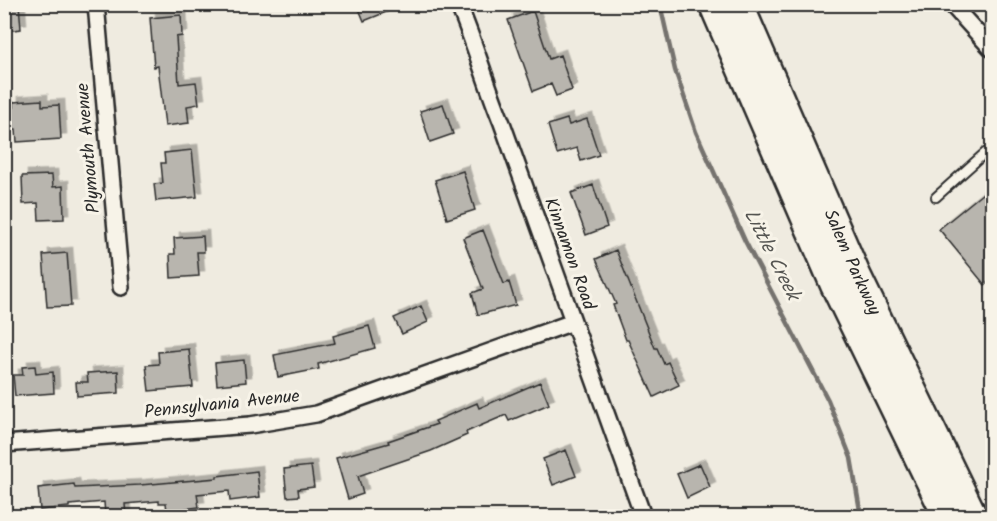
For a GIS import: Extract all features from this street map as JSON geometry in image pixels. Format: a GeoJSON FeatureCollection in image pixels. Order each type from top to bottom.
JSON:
{"type":"FeatureCollection","features":[{"type":"Feature","properties":{"kind":"highway","name":"Salem Parkway"},"geometry":{"type":"LineString","coordinates":[[712,4],[878,379],[947,516]]}},
{"type":"Feature","properties":{"kind":"highway","name":"Salem Parkway"},"geometry":{"type":"LineString","coordinates":[[739,4],[861,285],[973,516]]}},
{"type":"Feature","properties":{"kind":"street","name":"Plymouth Avenue"},"geometry":{"type":"LineString","coordinates":[[96,4],[121,287]]}},
{"type":"Feature","properties":{"kind":"street","name":"Kinnamon Road"},"geometry":{"type":"LineString","coordinates":[[458,4],[472,36],[485,81],[643,516]]}},
{"type":"Feature","properties":{"kind":"street"},"geometry":{"type":"LineString","coordinates":[[951,4],[993,49]]}},
{"type":"Feature","properties":{"kind":"street","name":"Pennsylvania Avenue"},"geometry":{"type":"LineString","coordinates":[[4,444],[250,424],[316,414],[573,322]]}},
{"type":"Feature","properties":{"kind":"lane"},"geometry":{"type":"LineString","coordinates":[[936,197],[985,153],[993,150]]}},
{"type":"Feature","properties":{"kind":"building"},"geometry":{"type":"Polygon","coordinates":[[[4,4],[19,4],[21,29],[6,31],[4,4]]]}},
{"type":"Feature","properties":{"kind":"building"},"geometry":{"type":"Polygon","coordinates":[[[357,4],[403,4],[404,5],[364,21],[357,4]]]}},
{"type":"Feature","properties":{"kind":"building"},"geometry":{"type":"Polygon","coordinates":[[[533,11],[549,59],[560,55],[572,90],[556,96],[551,84],[533,91],[508,20],[533,11]]]}},
{"type":"Feature","properties":{"kind":"building"},"geometry":{"type":"Polygon","coordinates":[[[181,15],[182,36],[176,37],[179,84],[196,82],[199,104],[187,106],[189,123],[165,126],[158,66],[154,67],[150,18],[181,15]]]}},
{"type":"Feature","properties":{"kind":"building"},"geometry":{"type":"Polygon","coordinates":[[[42,100],[42,106],[59,105],[61,139],[17,142],[16,129],[7,130],[6,110],[13,110],[13,102],[42,100]]]}},
{"type":"Feature","properties":{"kind":"building"},"geometry":{"type":"Polygon","coordinates":[[[443,104],[453,134],[430,142],[420,111],[443,104]]]}},
{"type":"Feature","properties":{"kind":"building"},"geometry":{"type":"Polygon","coordinates":[[[567,119],[569,125],[587,119],[599,155],[581,161],[577,148],[557,154],[548,125],[567,119]]]}},
{"type":"Feature","properties":{"kind":"building"},"geometry":{"type":"Polygon","coordinates":[[[192,150],[197,197],[156,201],[154,184],[163,183],[161,163],[165,163],[164,153],[192,150]]]}},
{"type":"Feature","properties":{"kind":"building"},"geometry":{"type":"Polygon","coordinates":[[[463,171],[475,210],[447,219],[435,180],[463,171]]]}},
{"type":"Feature","properties":{"kind":"building"},"geometry":{"type":"Polygon","coordinates":[[[52,175],[53,187],[63,186],[64,219],[39,220],[38,203],[23,204],[22,176],[52,175]]]}},
{"type":"Feature","properties":{"kind":"building"},"geometry":{"type":"Polygon","coordinates":[[[593,185],[607,227],[586,235],[571,193],[593,185]]]}},
{"type":"Feature","properties":{"kind":"building"},"geometry":{"type":"Polygon","coordinates":[[[993,185],[993,278],[985,285],[939,229],[993,185]]]}},
{"type":"Feature","properties":{"kind":"building"},"geometry":{"type":"Polygon","coordinates":[[[483,230],[504,284],[509,282],[516,305],[478,315],[472,293],[483,289],[463,238],[483,230]]]}},
{"type":"Feature","properties":{"kind":"building"},"geometry":{"type":"Polygon","coordinates":[[[203,236],[204,252],[197,252],[199,276],[171,278],[170,254],[175,254],[174,238],[203,236]]]}},
{"type":"Feature","properties":{"kind":"building"},"geometry":{"type":"Polygon","coordinates":[[[616,250],[655,348],[664,364],[668,362],[679,385],[654,397],[626,340],[613,305],[616,304],[596,259],[616,250]]]}},
{"type":"Feature","properties":{"kind":"building"},"geometry":{"type":"Polygon","coordinates":[[[67,253],[71,306],[47,307],[43,255],[67,253]]]}},
{"type":"Feature","properties":{"kind":"building"},"geometry":{"type":"Polygon","coordinates":[[[421,306],[428,322],[402,334],[394,318],[421,306]]]}},
{"type":"Feature","properties":{"kind":"building"},"geometry":{"type":"Polygon","coordinates":[[[369,326],[375,348],[318,364],[319,369],[278,377],[274,355],[335,343],[333,336],[369,326]]]}},
{"type":"Feature","properties":{"kind":"building"},"geometry":{"type":"Polygon","coordinates":[[[189,349],[193,387],[149,391],[146,365],[159,364],[158,352],[189,349]]]}},
{"type":"Feature","properties":{"kind":"building"},"geometry":{"type":"Polygon","coordinates":[[[244,360],[246,382],[217,385],[215,363],[244,360]]]}},
{"type":"Feature","properties":{"kind":"building"},"geometry":{"type":"Polygon","coordinates":[[[35,366],[36,374],[53,372],[54,393],[15,396],[13,375],[23,375],[22,367],[35,366]]]}},
{"type":"Feature","properties":{"kind":"building"},"geometry":{"type":"Polygon","coordinates":[[[118,371],[119,393],[77,396],[76,382],[88,382],[87,373],[118,371]]]}},
{"type":"Feature","properties":{"kind":"building"},"geometry":{"type":"Polygon","coordinates":[[[540,382],[549,404],[509,421],[506,415],[466,432],[467,435],[431,451],[358,476],[363,494],[348,499],[336,458],[389,443],[388,441],[437,424],[435,421],[477,403],[479,408],[540,382]]]}},
{"type":"Feature","properties":{"kind":"building"},"geometry":{"type":"Polygon","coordinates":[[[566,450],[576,476],[553,485],[543,459],[566,450]]]}},
{"type":"Feature","properties":{"kind":"building"},"geometry":{"type":"Polygon","coordinates":[[[700,464],[710,487],[687,498],[677,474],[700,464]]]}},
{"type":"Feature","properties":{"kind":"building"},"geometry":{"type":"Polygon","coordinates":[[[311,466],[314,487],[298,489],[299,496],[287,497],[284,469],[311,466]]]}},
{"type":"Feature","properties":{"kind":"building"},"geometry":{"type":"Polygon","coordinates":[[[257,471],[260,497],[230,501],[229,491],[197,494],[199,507],[167,511],[166,503],[159,503],[159,501],[125,504],[126,516],[105,515],[104,502],[40,510],[38,488],[74,484],[75,488],[140,485],[217,478],[217,476],[257,471]]]}},
{"type":"Feature","properties":{"kind":"waterway","name":"Little Creek"},"geometry":{"type":"LineString","coordinates":[[660,4],[675,70],[696,132],[745,241],[828,400],[851,458],[861,516]]}}]}
